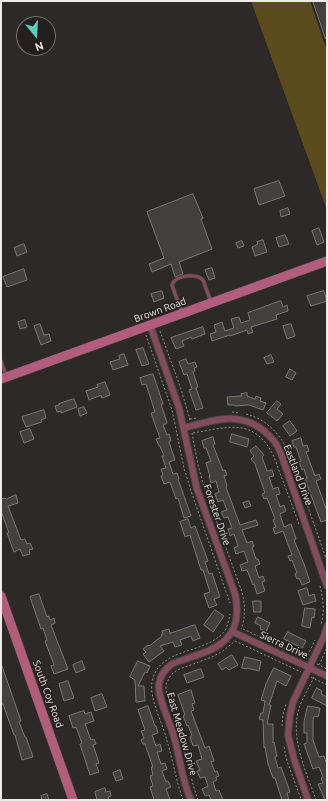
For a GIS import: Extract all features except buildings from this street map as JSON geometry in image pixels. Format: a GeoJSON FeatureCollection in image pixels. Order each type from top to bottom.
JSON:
{"type":"FeatureCollection","features":[{"type":"Feature","properties":{"kind":"street","name":"Brown Road"},"geometry":{"type":"LineString","coordinates":[[4,378],[327,261]]}},
{"type":"Feature","properties":{"kind":"street","name":"Forester Drive"},"geometry":{"type":"LineString","coordinates":[[150,326],[176,396],[197,489],[235,594],[237,604],[233,632]]}},
{"type":"Feature","properties":{"kind":"street","name":"Eastland Drive"},"geometry":{"type":"LineString","coordinates":[[184,428],[223,419],[236,419],[248,422],[266,432],[281,454],[324,587]]}},
{"type":"Feature","properties":{"kind":"street","name":"South Coy Road"},"geometry":{"type":"LineString","coordinates":[[1,596],[73,800]]}},
{"type":"Feature","properties":{"kind":"street"},"geometry":{"type":"LineString","coordinates":[[308,800],[294,759],[288,735],[290,715],[293,702],[309,662],[324,636],[327,626]]}},
{"type":"Feature","properties":{"kind":"street","name":"Sierra Drive"},"geometry":{"type":"LineString","coordinates":[[233,632],[309,662],[317,671],[327,676]]}},
{"type":"Feature","properties":{"kind":"street","name":"East Meadow Drive"},"geometry":{"type":"LineString","coordinates":[[191,800],[187,790],[174,736],[159,693],[160,682],[163,673],[172,664],[208,651],[225,640],[233,632]]}},
{"type":"Feature","properties":{"kind":"lane"},"geometry":{"type":"LineString","coordinates":[[182,314],[172,285],[176,279],[192,276],[201,278],[212,303]]}},
{"type":"Feature","properties":{"kind":"lane"},"geometry":{"type":"LineString","coordinates":[[1,361],[4,378]]}},
{"type":"Feature","properties":{"kind":"path"},"geometry":{"type":"LineString","coordinates":[[159,330],[181,389],[191,426]]}},
{"type":"Feature","properties":{"kind":"path"},"geometry":{"type":"LineString","coordinates":[[146,335],[172,410],[184,468],[191,491],[230,604]]}},
{"type":"Feature","properties":{"kind":"path"},"geometry":{"type":"LineString","coordinates":[[229,412],[250,415],[261,420],[271,426],[280,438],[288,451],[327,562]]}},
{"type":"Feature","properties":{"kind":"path"},"geometry":{"type":"LineString","coordinates":[[190,419],[201,417]]}},
{"type":"Feature","properties":{"kind":"path"},"geometry":{"type":"LineString","coordinates":[[300,529],[274,457],[269,446],[261,437],[246,429],[232,427],[225,427],[192,434],[204,487],[245,602],[245,614],[242,628],[309,662],[327,668]]}},
{"type":"Feature","properties":{"kind":"path"},"geometry":{"type":"LineString","coordinates":[[320,627],[322,620],[322,594],[324,587]]}},
{"type":"Feature","properties":{"kind":"path"},"geometry":{"type":"LineString","coordinates":[[183,800],[166,734],[152,694],[152,680],[160,666],[169,658],[215,640],[226,628],[229,622],[230,613]]}},
{"type":"Feature","properties":{"kind":"path"},"geometry":{"type":"LineString","coordinates":[[198,800],[179,730],[166,692],[166,684],[176,670],[212,657],[223,651],[238,638],[239,635]]}},
{"type":"Feature","properties":{"kind":"path"},"geometry":{"type":"LineString","coordinates":[[309,662],[315,640]]}},
{"type":"Feature","properties":{"kind":"path"},"geometry":{"type":"LineString","coordinates":[[235,641],[327,685]]}},
{"type":"Feature","properties":{"kind":"path"},"geometry":{"type":"LineString","coordinates":[[319,665],[327,648]]}},
{"type":"Feature","properties":{"kind":"path"},"geometry":{"type":"LineString","coordinates":[[316,800],[301,757],[296,734],[297,716],[317,671]]}},
{"type":"Feature","properties":{"kind":"path"},"geometry":{"type":"LineString","coordinates":[[282,728],[283,714],[287,700]]}},
{"type":"Feature","properties":{"kind":"path"},"geometry":{"type":"LineString","coordinates":[[283,742],[287,761],[301,800]]}},
{"type":"Feature","properties":{"kind":"shaded area"},"geometry":{"type":"Polygon","coordinates":[[[251,1],[310,1],[327,51],[327,210],[251,1]]]}}]}
